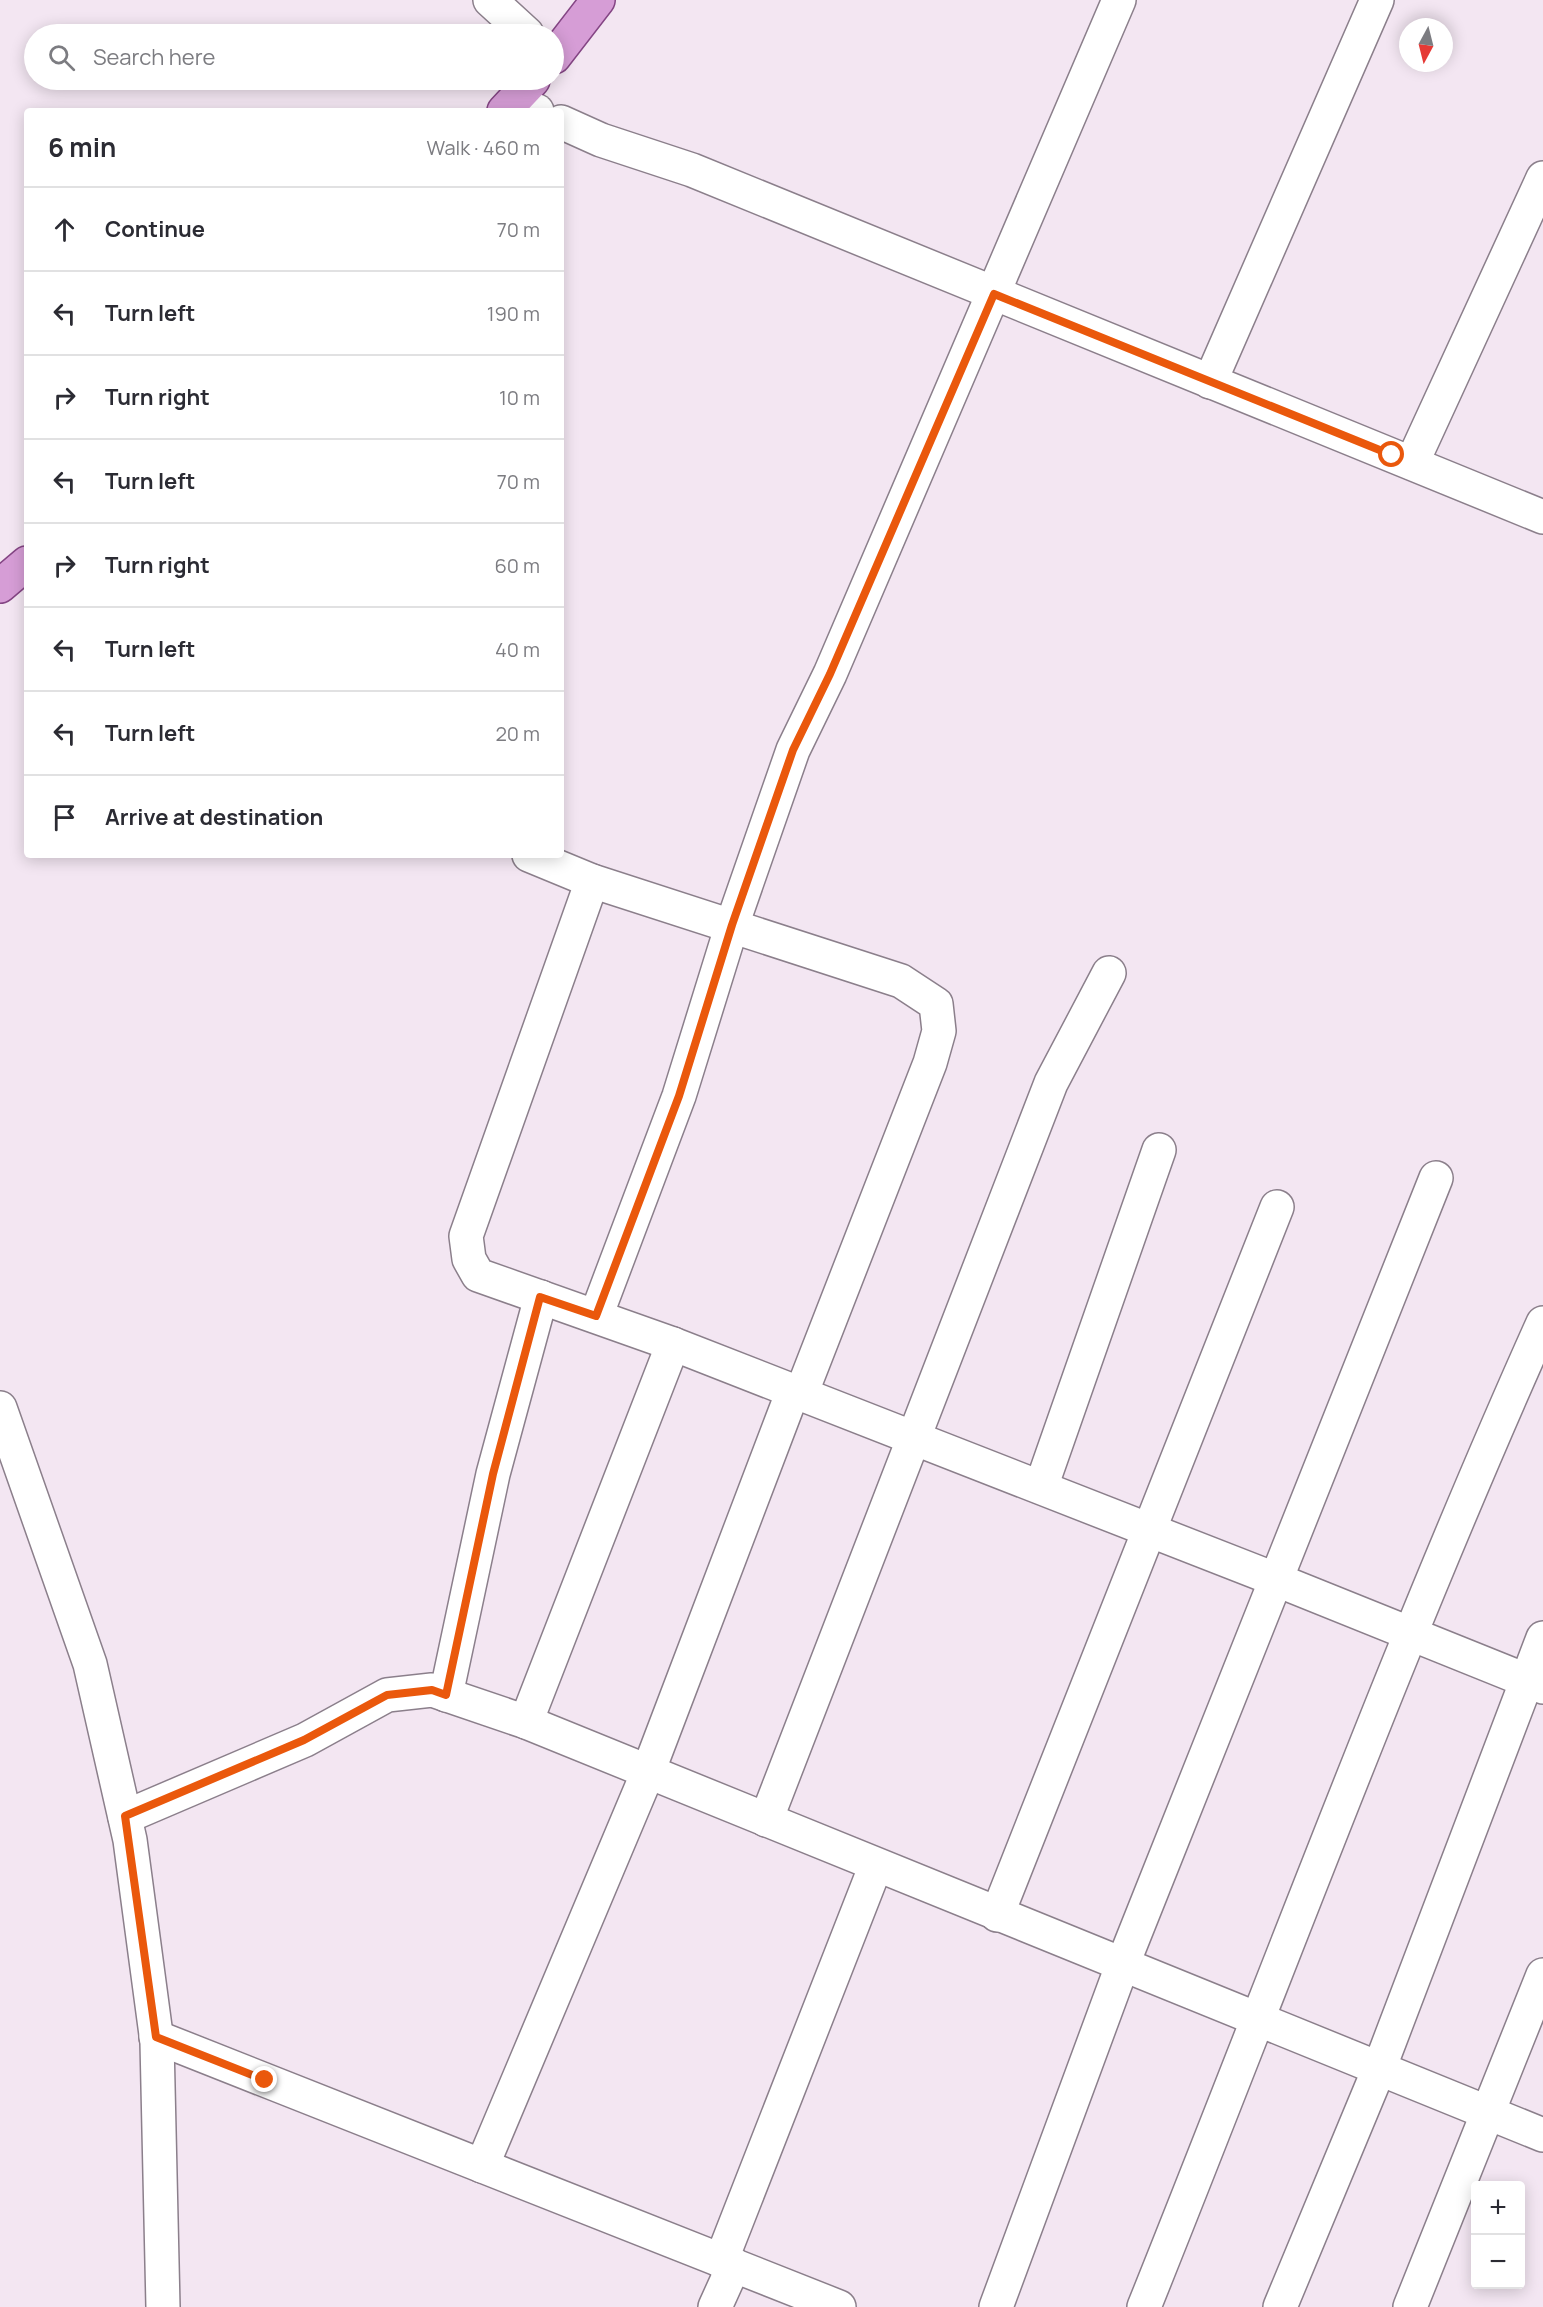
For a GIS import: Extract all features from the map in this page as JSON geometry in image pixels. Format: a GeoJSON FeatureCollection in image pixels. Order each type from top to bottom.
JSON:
{"type":"FeatureCollection","features":[{"type":"Feature","properties":{"kind":"main road"},"geometry":{"type":"LineString","coordinates":[[564,44],[598,0]]}},
{"type":"Feature","properties":{"kind":"main road"},"geometry":{"type":"LineString","coordinates":[[0,586],[24,566]]}},
{"type":"Feature","properties":{"kind":"street"},"geometry":{"type":"LineString","coordinates":[[490,0],[516,24]]}},
{"type":"Feature","properties":{"kind":"street"},"geometry":{"type":"LineString","coordinates":[[596,1316],[679,1096],[732,925],[793,750],[830,674],[1119,0]]}},
{"type":"Feature","properties":{"kind":"street"},"geometry":{"type":"LineString","coordinates":[[1210,382],[1377,0]]}},
{"type":"Feature","properties":{"kind":"street"},"geometry":{"type":"LineString","coordinates":[[564,123],[601,140],[692,170],[1543,517]]}},
{"type":"Feature","properties":{"kind":"street"},"geometry":{"type":"LineString","coordinates":[[1412,463],[1543,177]]}},
{"type":"Feature","properties":{"kind":"street"},"geometry":{"type":"LineString","coordinates":[[482,2166],[648,1772],[797,1392],[930,1063],[939,1031],[936,1005],[901,981],[592,881],[536,858]]}},
{"type":"Feature","properties":{"kind":"street"},"geometry":{"type":"LineString","coordinates":[[592,881],[466,1236],[469,1259],[478,1275],[673,1344],[1277,1580],[1535,1684]]}},
{"type":"Feature","properties":{"kind":"street"},"geometry":{"type":"LineString","coordinates":[[766,1820],[1051,1083],[1109,973]]}},
{"type":"Feature","properties":{"kind":"street"},"geometry":{"type":"LineString","coordinates":[[1041,1488],[1159,1150]]}},
{"type":"Feature","properties":{"kind":"street"},"geometry":{"type":"LineString","coordinates":[[996,2307],[1122,1966],[1436,1178]]}},
{"type":"Feature","properties":{"kind":"street"},"geometry":{"type":"LineString","coordinates":[[997,1915],[1277,1207]]}},
{"type":"Feature","properties":{"kind":"street"},"geometry":{"type":"LineString","coordinates":[[446,1695],[493,1474],[540,1297]]}},
{"type":"Feature","properties":{"kind":"street"},"geometry":{"type":"LineString","coordinates":[[1144,2307],[1259,2021],[1410,1633],[1481,1460],[1543,1323]]}},
{"type":"Feature","properties":{"kind":"street"},"geometry":{"type":"LineString","coordinates":[[526,1722],[673,1344]]}},
{"type":"Feature","properties":{"kind":"street"},"geometry":{"type":"LineString","coordinates":[[0,1408],[90,1664],[125,1816],[156,2037],[163,2307]]}},
{"type":"Feature","properties":{"kind":"street"},"geometry":{"type":"LineString","coordinates":[[1280,2307],[1535,1684],[1543,1638]]}},
{"type":"Feature","properties":{"kind":"street"},"geometry":{"type":"LineString","coordinates":[[125,1816],[304,1740],[387,1695],[432,1690],[526,1722],[1122,1966],[1543,2135]]}},
{"type":"Feature","properties":{"kind":"street"},"geometry":{"type":"LineString","coordinates":[[715,2307],[727,2263],[876,1865]]}},
{"type":"Feature","properties":{"kind":"street"},"geometry":{"type":"LineString","coordinates":[[1410,2307],[1543,1975]]}},
{"type":"Feature","properties":{"kind":"street"},"geometry":{"type":"LineString","coordinates":[[156,2037],[839,2307]]}},
{"type":"Feature","properties":{"kind":"route"},"geometry":{"type":"LineString","coordinates":[[265,2080],[156,2037],[125,1816],[304,1740],[387,1695],[432,1690],[446,1695],[493,1474],[540,1297],[596,1316],[679,1096],[732,925],[793,750],[830,674],[994,294],[1392,455]]}}]}
